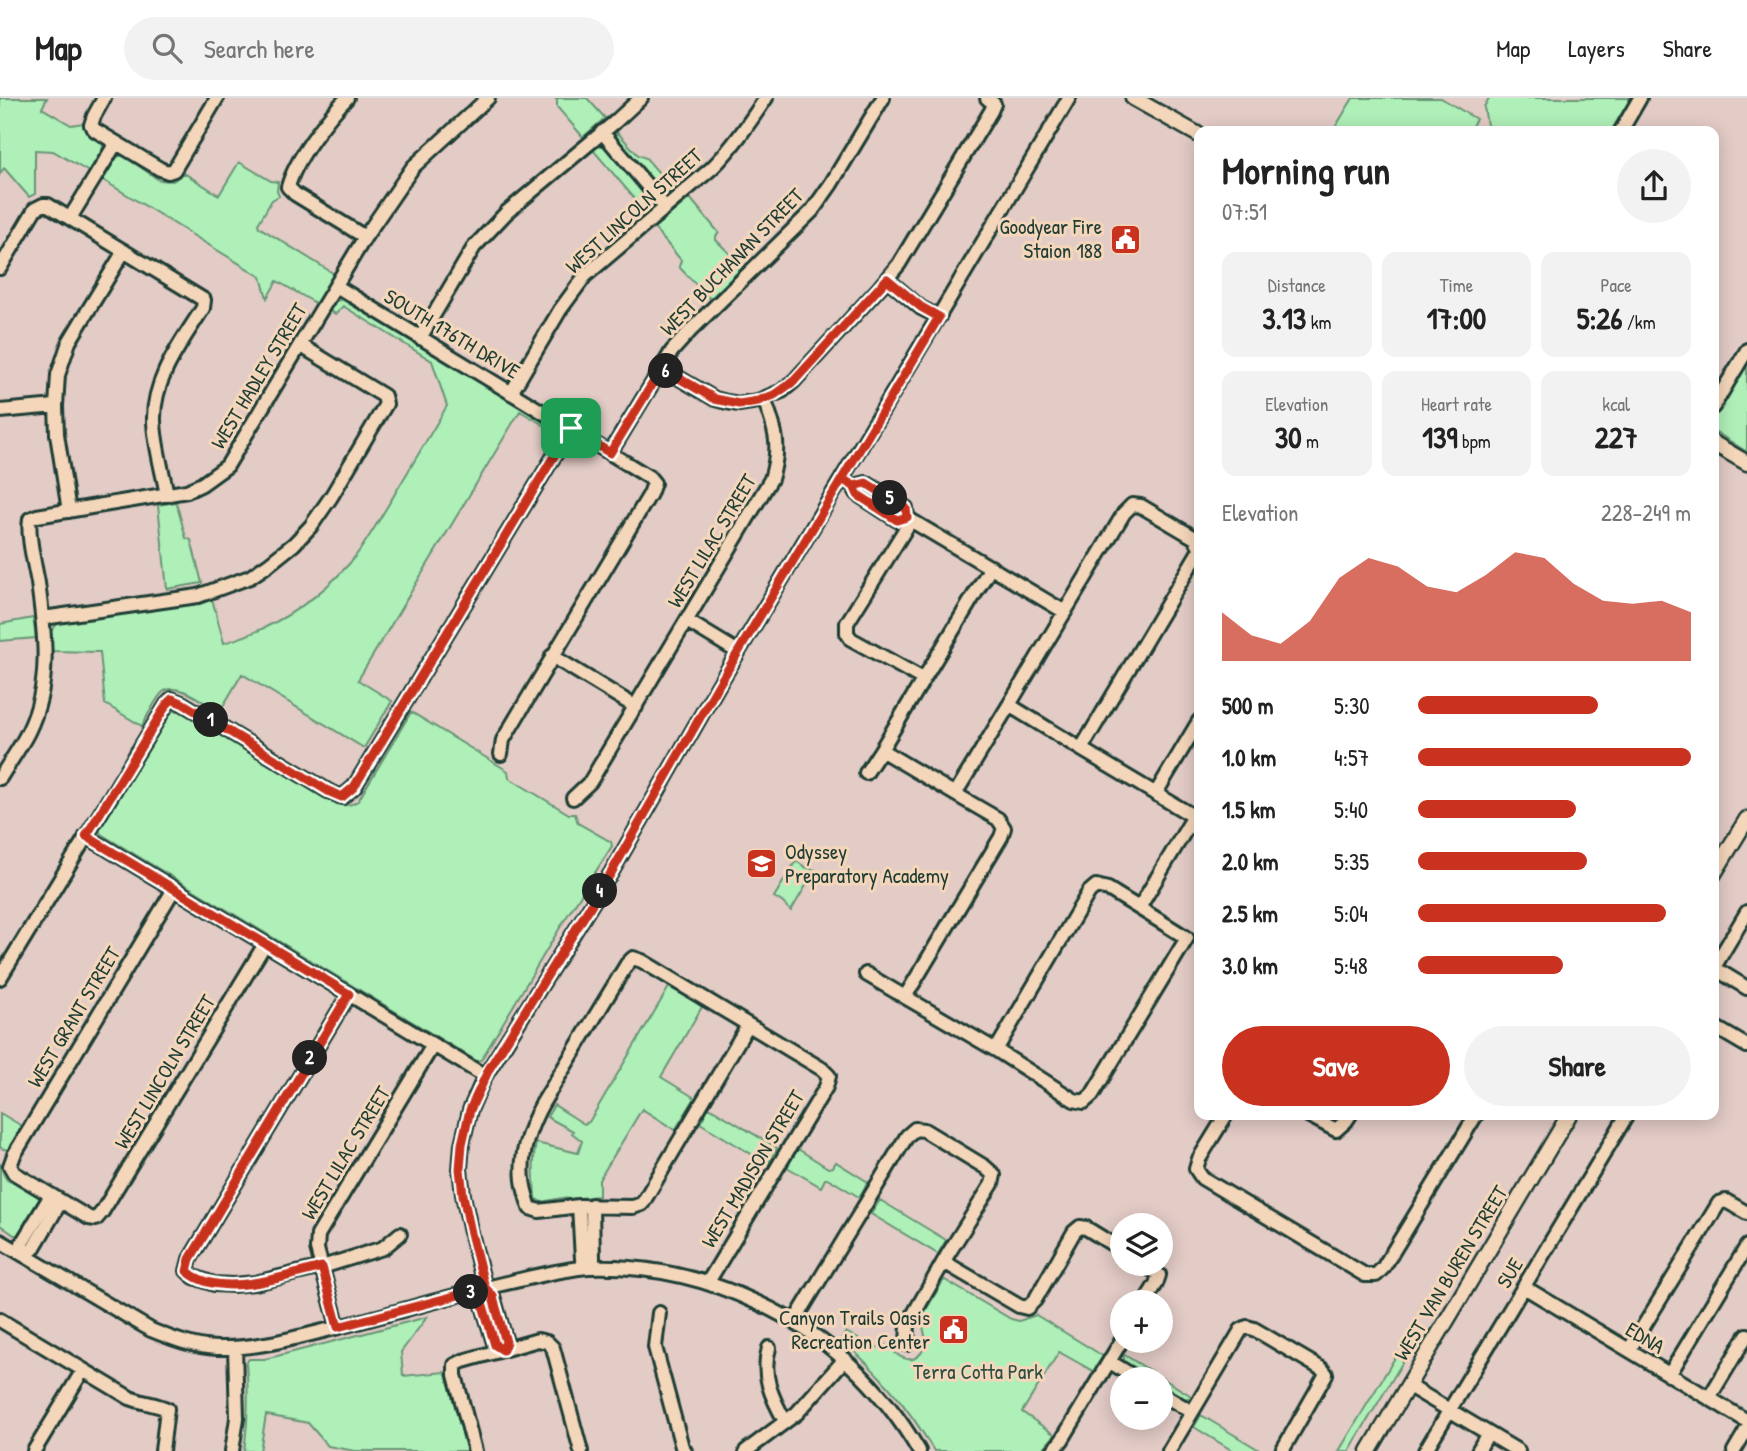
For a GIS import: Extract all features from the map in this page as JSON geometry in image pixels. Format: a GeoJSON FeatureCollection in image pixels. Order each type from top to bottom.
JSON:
{"type":"FeatureCollection","features":[{"type":"Feature","properties":{"kind":"main road"},"geometry":{"type":"LineString","coordinates":[[1133,98],[1194,132]]}},
{"type":"Feature","properties":{"kind":"main road"},"geometry":{"type":"LineString","coordinates":[[1719,447],[1747,463]]}},
{"type":"Feature","properties":{"kind":"main road"},"geometry":{"type":"LineString","coordinates":[[1719,866],[1747,819]]}},
{"type":"Feature","properties":{"kind":"main road","name":"WEST VAN BUREN STREET"},"geometry":{"type":"LineString","coordinates":[[1369,1451],[1566,1120]]}},
{"type":"Feature","properties":{"kind":"street"},"geometry":{"type":"LineString","coordinates":[[104,98],[91,125],[95,130],[168,172],[174,170],[217,98]]}},
{"type":"Feature","properties":{"kind":"street"},"geometry":{"type":"LineString","coordinates":[[347,98],[308,147],[288,187],[365,237]]}},
{"type":"Feature","properties":{"kind":"street","name":"WEST HADLEY STREET"},"geometry":{"type":"LineString","coordinates":[[0,778],[29,731],[42,694],[46,652],[28,528],[30,519],[187,491],[227,466],[365,237],[413,167],[488,98]]}},
{"type":"Feature","properties":{"kind":"street"},"geometry":{"type":"LineString","coordinates":[[420,338],[474,247],[507,212],[641,98]]}},
{"type":"Feature","properties":{"kind":"street","name":"WEST LINCOLN STREET"},"geometry":{"type":"LineString","coordinates":[[511,393],[560,310],[585,276],[712,168],[744,131],[766,98]]}},
{"type":"Feature","properties":{"kind":"street","name":"WEST BUCHANAN STREET"},"geometry":{"type":"LineString","coordinates":[[610,453],[672,351],[811,211],[831,184],[883,98]]}},
{"type":"Feature","properties":{"kind":"street"},"geometry":{"type":"LineString","coordinates":[[503,1350],[495,1345],[481,1299],[485,1288],[463,1195],[460,1169],[462,1144],[470,1110],[485,1076],[611,873],[738,652],[1069,98]]}},
{"type":"Feature","properties":{"kind":"street"},"geometry":{"type":"LineString","coordinates":[[1624,126],[1640,98]]}},
{"type":"Feature","properties":{"kind":"street"},"geometry":{"type":"LineString","coordinates":[[662,368],[715,399],[739,404],[764,399],[782,391],[899,264],[992,111],[990,101]]}},
{"type":"Feature","properties":{"kind":"street"},"geometry":{"type":"LineString","coordinates":[[602,132],[665,207]]}},
{"type":"Feature","properties":{"kind":"street"},"geometry":{"type":"LineString","coordinates":[[70,218],[116,143]]}},
{"type":"Feature","properties":{"kind":"street"},"geometry":{"type":"LineString","coordinates":[[0,268],[35,209],[48,205],[204,300],[203,307],[161,380],[155,401],[154,422],[167,495]]}},
{"type":"Feature","properties":{"kind":"street"},"geometry":{"type":"LineString","coordinates":[[69,511],[57,434],[58,375],[69,342],[124,251]]}},
{"type":"Feature","properties":{"kind":"street"},"geometry":{"type":"LineString","coordinates":[[887,279],[921,307],[939,317]]}},
{"type":"Feature","properties":{"kind":"street","name":"SOUTH 176TH DRIVE"},"geometry":{"type":"LineString","coordinates":[[336,286],[571,428],[649,477],[654,483],[650,494],[552,656]]}},
{"type":"Feature","properties":{"kind":"street"},"geometry":{"type":"LineString","coordinates":[[43,618],[198,596],[250,577],[294,544],[311,526],[386,404],[384,396],[300,345]]}},
{"type":"Feature","properties":{"kind":"street"},"geometry":{"type":"LineString","coordinates":[[1719,397],[1747,350]]}},
{"type":"Feature","properties":{"kind":"street","name":"WEST LILAC STREET"},"geometry":{"type":"LineString","coordinates":[[573,797],[590,782],[771,479],[776,462],[777,443],[764,399]]}},
{"type":"Feature","properties":{"kind":"street"},"geometry":{"type":"LineString","coordinates":[[0,411],[56,406]]}},
{"type":"Feature","properties":{"kind":"street"},"geometry":{"type":"LineString","coordinates":[[0,978],[172,699],[328,791],[342,797],[354,787],[571,428]]}},
{"type":"Feature","properties":{"kind":"street"},"geometry":{"type":"LineString","coordinates":[[842,479],[854,486],[858,495],[897,520],[909,519],[1065,612]]}},
{"type":"Feature","properties":{"kind":"street"},"geometry":{"type":"LineString","coordinates":[[955,794],[1124,513],[1132,505],[1141,506],[1194,537]]}},
{"type":"Feature","properties":{"kind":"street"},"geometry":{"type":"LineString","coordinates":[[909,519],[847,622],[847,633],[851,639],[923,678]]}},
{"type":"Feature","properties":{"kind":"street"},"geometry":{"type":"LineString","coordinates":[[1081,749],[1194,559]]}},
{"type":"Feature","properties":{"kind":"street"},"geometry":{"type":"LineString","coordinates":[[866,773],[991,568]]}},
{"type":"Feature","properties":{"kind":"street"},"geometry":{"type":"LineString","coordinates":[[687,621],[738,652]]}},
{"type":"Feature","properties":{"kind":"street"},"geometry":{"type":"LineString","coordinates":[[501,754],[503,740],[552,656],[636,707]]}},
{"type":"Feature","properties":{"kind":"street"},"geometry":{"type":"LineString","coordinates":[[1009,705],[1194,816]]}},
{"type":"Feature","properties":{"kind":"street"},"geometry":{"type":"LineString","coordinates":[[1156,793],[1194,729]]}},
{"type":"Feature","properties":{"kind":"street"},"geometry":{"type":"LineString","coordinates":[[881,750],[998,819],[1003,828],[1001,837],[905,996]]}},
{"type":"Feature","properties":{"kind":"street"},"geometry":{"type":"LineString","coordinates":[[1139,908],[1194,820]]}},
{"type":"Feature","properties":{"kind":"street"},"geometry":{"type":"LineString","coordinates":[[86,836],[485,1076]]}},
{"type":"Feature","properties":{"kind":"street"},"geometry":{"type":"LineString","coordinates":[[996,1050],[1089,891],[1096,886],[1108,889],[1194,942]]}},
{"type":"Feature","properties":{"kind":"street","name":"WEST GRANT STREET"},"geometry":{"type":"LineString","coordinates":[[56,1198],[13,1173],[10,1166],[14,1155],[174,889]]}},
{"type":"Feature","properties":{"kind":"street"},"geometry":{"type":"LineString","coordinates":[[1719,962],[1743,928],[1747,912]]}},
{"type":"Feature","properties":{"kind":"street"},"geometry":{"type":"LineString","coordinates":[[866,974],[996,1050],[1074,1100],[1084,1102],[1092,1095],[1187,938]]}},
{"type":"Feature","properties":{"kind":"street","name":"WEST LINCOLN STREET"},"geometry":{"type":"LineString","coordinates":[[56,1198],[89,1218],[96,1219],[102,1212],[265,944]]}},
{"type":"Feature","properties":{"kind":"street"},"geometry":{"type":"LineString","coordinates":[[633,958],[748,1025],[642,1204],[633,1207],[585,1206],[540,1211],[530,1208],[522,1179],[524,1156],[534,1120],[633,958]]}},
{"type":"Feature","properties":{"kind":"street"},"geometry":{"type":"LineString","coordinates":[[1719,972],[1747,988]]}},
{"type":"Feature","properties":{"kind":"street"},"geometry":{"type":"LineString","coordinates":[[349,994],[190,1259],[187,1271],[194,1278],[214,1284],[255,1283],[322,1267],[383,1248],[400,1234]]}},
{"type":"Feature","properties":{"kind":"street","name":"WEST MADISON STREET"},"geometry":{"type":"LineString","coordinates":[[708,1282],[826,1087],[830,1076],[748,1025]]}},
{"type":"Feature","properties":{"kind":"street"},"geometry":{"type":"LineString","coordinates":[[1719,1030],[1747,1046]]}},
{"type":"Feature","properties":{"kind":"street","name":"WEST LILAC STREET"},"geometry":{"type":"LineString","coordinates":[[338,1327],[317,1250],[318,1235],[433,1045]]}},
{"type":"Feature","properties":{"kind":"street"},"geometry":{"type":"LineString","coordinates":[[1223,1120],[1199,1159],[1196,1169],[1202,1178],[1365,1275],[1376,1275],[1383,1268],[1473,1120]]}},
{"type":"Feature","properties":{"kind":"street"},"geometry":{"type":"LineString","coordinates":[[1316,1120],[1336,1130],[1346,1120]]}},
{"type":"Feature","properties":{"kind":"street","name":"SUE"},"geometry":{"type":"LineString","coordinates":[[1425,1451],[1624,1120]]}},
{"type":"Feature","properties":{"kind":"street"},"geometry":{"type":"LineString","coordinates":[[794,1322],[900,1146],[915,1129],[924,1130],[994,1175],[992,1184],[908,1324],[907,1344]]}},
{"type":"Feature","properties":{"kind":"street"},"geometry":{"type":"LineString","coordinates":[[22,1254],[33,1249],[56,1198]]}},
{"type":"Feature","properties":{"kind":"street"},"geometry":{"type":"LineString","coordinates":[[1629,1350],[1719,1203],[1726,1201],[1747,1213]]}},
{"type":"Feature","properties":{"kind":"street"},"geometry":{"type":"LineString","coordinates":[[585,1206],[593,1259],[588,1267]]}},
{"type":"Feature","properties":{"kind":"street"},"geometry":{"type":"LineString","coordinates":[[944,1262],[1018,1306],[1027,1308],[1035,1300],[1074,1232],[1080,1227],[1110,1243]]}},
{"type":"Feature","properties":{"kind":"street"},"geometry":{"type":"LineString","coordinates":[[0,1241],[151,1330],[196,1345],[235,1348],[284,1341],[561,1270],[626,1267],[708,1282],[777,1311],[818,1337],[845,1359],[898,1417],[919,1451]]}},
{"type":"Feature","properties":{"kind":"street"},"geometry":{"type":"LineString","coordinates":[[1669,1374],[1747,1246]]}},
{"type":"Feature","properties":{"kind":"street","name":"EDNA"},"geometry":{"type":"LineString","coordinates":[[1524,1287],[1747,1420]]}},
{"type":"Feature","properties":{"kind":"street"},"geometry":{"type":"LineString","coordinates":[[659,1313],[654,1347],[685,1451]]}},
{"type":"Feature","properties":{"kind":"street"},"geometry":{"type":"LineString","coordinates":[[0,1320],[130,1398],[167,1409],[162,1451]]}},
{"type":"Feature","properties":{"kind":"street"},"geometry":{"type":"LineString","coordinates":[[1169,1451],[1241,1331],[1247,1327],[1265,1335],[1326,1374],[1282,1451]]}},
{"type":"Feature","properties":{"kind":"street"},"geometry":{"type":"LineString","coordinates":[[1709,1398],[1747,1335]]}},
{"type":"Feature","properties":{"kind":"street"},"geometry":{"type":"LineString","coordinates":[[475,1451],[455,1375],[455,1365],[538,1340],[547,1342],[553,1348],[581,1451]]}},
{"type":"Feature","properties":{"kind":"street"},"geometry":{"type":"LineString","coordinates":[[232,1451],[237,1418],[235,1348]]}},
{"type":"Feature","properties":{"kind":"street"},"geometry":{"type":"LineString","coordinates":[[769,1348],[765,1362],[766,1373],[776,1405],[785,1421]]}},
{"type":"Feature","properties":{"kind":"street"},"geometry":{"type":"LineString","coordinates":[[1053,1451],[1115,1353]]}},
{"type":"Feature","properties":{"kind":"street"},"geometry":{"type":"LineString","coordinates":[[746,1451],[797,1413],[845,1359]]}},
{"type":"Feature","properties":{"kind":"street"},"geometry":{"type":"LineString","coordinates":[[1110,1362],[1118,1367]]}},
{"type":"Feature","properties":{"kind":"street"},"geometry":{"type":"LineString","coordinates":[[34,1451],[83,1370]]}},
{"type":"Feature","properties":{"kind":"street"},"geometry":{"type":"LineString","coordinates":[[1409,1386],[1518,1451]]}},
{"type":"Feature","properties":{"kind":"street"},"geometry":{"type":"LineString","coordinates":[[1173,1401],[1192,1412]]}},
{"type":"Feature","properties":{"kind":"street"},"geometry":{"type":"LineString","coordinates":[[1734,1451],[1747,1429]]}},
{"type":"Feature","properties":{"kind":"street"},"geometry":{"type":"LineString","coordinates":[[1478,1451],[1488,1433]]}},
{"type":"Feature","properties":{"kind":"green space"},"geometry":{"type":"Polygon","coordinates":[[[0,98],[47,98],[42,108],[71,125],[83,123],[88,134],[102,142],[103,148],[89,172],[53,151],[35,150],[35,194],[29,197],[4,168],[0,174],[0,98]]]}},
{"type":"Feature","properties":{"kind":"green space"},"geometry":{"type":"Polygon","coordinates":[[[555,98],[587,98],[605,118],[583,137],[557,107],[555,98]]]}},
{"type":"Feature","properties":{"kind":"green space"},"geometry":{"type":"Polygon","coordinates":[[[1353,98],[1441,98],[1476,119],[1472,126],[1336,126],[1353,98]]]}},
{"type":"Feature","properties":{"kind":"green space"},"geometry":{"type":"Polygon","coordinates":[[[1489,98],[1631,98],[1614,126],[1487,126],[1484,107],[1489,98]]]}},
{"type":"Feature","properties":{"kind":"green space"},"geometry":{"type":"Polygon","coordinates":[[[617,132],[638,155],[646,158],[673,189],[670,193],[658,190],[616,140],[617,132]]]}},
{"type":"Feature","properties":{"kind":"green space"},"geometry":{"type":"Polygon","coordinates":[[[598,146],[607,146],[649,196],[651,209],[646,212],[593,150],[598,146]]]}},
{"type":"Feature","properties":{"kind":"green space"},"geometry":{"type":"Polygon","coordinates":[[[123,155],[159,180],[173,181],[184,173],[219,195],[239,162],[271,181],[278,182],[279,196],[272,200],[258,224],[336,275],[317,304],[277,281],[267,298],[261,277],[103,180],[117,157],[123,155]]]}},
{"type":"Feature","properties":{"kind":"green space"},"geometry":{"type":"Polygon","coordinates":[[[690,198],[719,233],[716,240],[743,267],[710,299],[679,267],[681,260],[654,228],[690,198]]]}},
{"type":"Feature","properties":{"kind":"green space"},"geometry":{"type":"Polygon","coordinates":[[[347,299],[556,425],[559,434],[520,411],[358,680],[392,701],[364,748],[242,674],[219,713],[184,691],[169,689],[157,699],[142,726],[105,704],[100,652],[51,651],[50,632],[58,623],[212,599],[224,643],[276,622],[322,590],[355,557],[447,406],[432,361],[343,306],[336,314],[329,311],[335,301],[347,299]]]}},
{"type":"Feature","properties":{"kind":"green space"},"geometry":{"type":"Polygon","coordinates":[[[1747,359],[1747,452],[1719,434],[1719,404],[1747,359]]]}},
{"type":"Feature","properties":{"kind":"green space"},"geometry":{"type":"Polygon","coordinates":[[[176,502],[186,538],[191,540],[202,583],[167,589],[158,505],[176,502]]]}},
{"type":"Feature","properties":{"kind":"green space"},"geometry":{"type":"Polygon","coordinates":[[[33,618],[36,638],[0,641],[0,624],[33,618]]]}},
{"type":"Feature","properties":{"kind":"green space"},"geometry":{"type":"Polygon","coordinates":[[[172,711],[181,711],[337,804],[345,805],[358,801],[411,712],[508,771],[509,778],[569,814],[575,814],[578,823],[611,842],[612,846],[481,1060],[477,1061],[101,834],[99,830],[172,711]]]}},
{"type":"Feature","properties":{"kind":"green space"},"geometry":{"type":"Polygon","coordinates":[[[796,861],[815,870],[791,911],[774,897],[796,861]]]}},
{"type":"Feature","properties":{"kind":"green space"},"geometry":{"type":"Polygon","coordinates":[[[669,987],[702,1007],[661,1077],[695,1098],[675,1130],[642,1109],[599,1180],[599,1196],[541,1202],[535,1198],[536,1143],[578,1153],[582,1141],[573,1131],[547,1117],[554,1105],[584,1124],[589,1122],[669,987]]]}},
{"type":"Feature","properties":{"kind":"green space"},"geometry":{"type":"Polygon","coordinates":[[[709,1107],[777,1148],[768,1164],[700,1123],[709,1107]]]}},
{"type":"Feature","properties":{"kind":"green space"},"geometry":{"type":"Polygon","coordinates":[[[0,1113],[22,1126],[8,1150],[0,1148],[0,1113]]]}},
{"type":"Feature","properties":{"kind":"green space"},"geometry":{"type":"Polygon","coordinates":[[[798,1149],[828,1168],[833,1167],[836,1162],[868,1182],[859,1197],[829,1179],[825,1179],[821,1187],[787,1167],[798,1149]]]}},
{"type":"Feature","properties":{"kind":"green space"},"geometry":{"type":"Polygon","coordinates":[[[0,1163],[7,1180],[19,1182],[40,1194],[40,1203],[22,1235],[14,1235],[0,1225],[0,1163]]]}},
{"type":"Feature","properties":{"kind":"green space"},"geometry":{"type":"Polygon","coordinates":[[[880,1200],[946,1240],[938,1254],[871,1214],[880,1200]]]}},
{"type":"Feature","properties":{"kind":"green space","name":"Terra Cotta Park"},"geometry":{"type":"Polygon","coordinates":[[[945,1280],[1011,1319],[1019,1321],[1036,1315],[1103,1356],[1093,1371],[1059,1352],[1022,1412],[1055,1435],[1041,1451],[934,1451],[892,1391],[841,1339],[846,1332],[874,1348],[890,1345],[901,1357],[916,1357],[925,1344],[923,1315],[945,1280]]]}},
{"type":"Feature","properties":{"kind":"green space"},"geometry":{"type":"Polygon","coordinates":[[[427,1317],[401,1352],[403,1376],[445,1372],[467,1451],[355,1451],[328,1446],[308,1423],[266,1415],[260,1451],[244,1451],[248,1407],[246,1363],[249,1359],[265,1359],[427,1317]]]}},
{"type":"Feature","properties":{"kind":"green space"},"geometry":{"type":"Polygon","coordinates":[[[1123,1354],[1144,1367],[1130,1367],[1125,1364],[1123,1354]]]}},
{"type":"Feature","properties":{"kind":"green space"},"geometry":{"type":"Polygon","coordinates":[[[1396,1356],[1404,1360],[1349,1451],[1339,1451],[1396,1356]]]}},
{"type":"Feature","properties":{"kind":"green space"},"geometry":{"type":"Polygon","coordinates":[[[1173,1385],[1193,1397],[1183,1399],[1173,1393],[1173,1385]]]}},
{"type":"Feature","properties":{"kind":"green space"},"geometry":{"type":"Polygon","coordinates":[[[1201,1415],[1261,1451],[1233,1451],[1194,1427],[1201,1415]]]}},
{"type":"Feature","properties":{"kind":"place","name":"Goodyear Fire Staion 188"},"geometry":{"type":"Point","coordinates":[1125,239]}},
{"type":"Feature","properties":{"kind":"place","name":"Odyssey Preparatory Academy"},"geometry":{"type":"Point","coordinates":[762,864]}},
{"type":"Feature","properties":{"kind":"place","name":"Canyon Trails Oasis Recreation Center"},"geometry":{"type":"Point","coordinates":[953,1330]}},
{"type":"Feature","properties":{"kind":"route"},"geometry":{"type":"LineString","coordinates":[[571,428],[354,787],[342,797],[328,791],[172,699],[86,836],[349,994],[190,1259],[187,1271],[194,1278],[214,1284],[233,1285],[255,1283],[322,1267],[338,1327],[485,1288],[493,1296],[506,1342],[503,1350],[495,1345],[481,1299],[485,1288],[463,1195],[460,1169],[462,1144],[470,1110],[489,1069],[611,873],[718,686],[842,479],[854,486],[858,495],[897,520],[907,517],[906,508],[866,483],[854,486],[842,479],[939,317],[921,307],[887,279],[794,381],[774,395],[739,404],[715,399],[662,368],[610,453],[571,428]]}}]}
